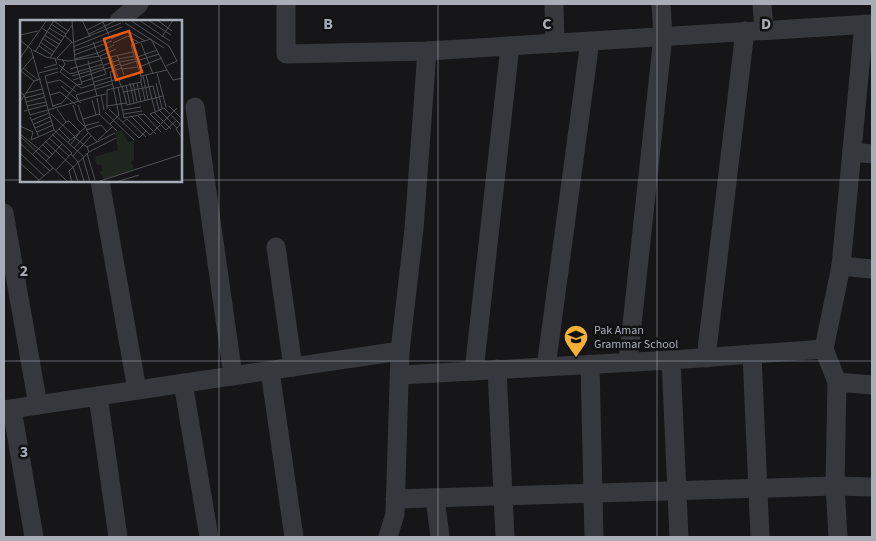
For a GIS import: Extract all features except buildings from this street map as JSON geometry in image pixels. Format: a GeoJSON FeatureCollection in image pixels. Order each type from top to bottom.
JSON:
{"type":"FeatureCollection","features":[{"type":"Feature","properties":{"kind":"street"},"geometry":{"type":"LineString","coordinates":[[120,20],[139,4]]}},
{"type":"Feature","properties":{"kind":"street"},"geometry":{"type":"LineString","coordinates":[[286,4],[286,54],[428,51],[868,24],[852,152],[841,266],[824,349],[837,382],[835,486],[838,537]]}},
{"type":"Feature","properties":{"kind":"street"},"geometry":{"type":"LineString","coordinates":[[554,4],[555,43]]}},
{"type":"Feature","properties":{"kind":"street"},"geometry":{"type":"LineString","coordinates":[[628,362],[663,36],[661,4]]}},
{"type":"Feature","properties":{"kind":"street"},"geometry":{"type":"LineString","coordinates":[[762,4],[764,30]]}},
{"type":"Feature","properties":{"kind":"street"},"geometry":{"type":"LineString","coordinates":[[706,358],[745,31]]}},
{"type":"Feature","properties":{"kind":"street"},"geometry":{"type":"LineString","coordinates":[[546,366],[590,41]]}},
{"type":"Feature","properties":{"kind":"street"},"geometry":{"type":"LineString","coordinates":[[474,371],[510,46]]}},
{"type":"Feature","properties":{"kind":"street"},"geometry":{"type":"LineString","coordinates":[[388,537],[395,514],[400,352],[414,229],[428,51]]}},
{"type":"Feature","properties":{"kind":"street"},"geometry":{"type":"LineString","coordinates":[[195,107],[232,376]]}},
{"type":"Feature","properties":{"kind":"street"},"geometry":{"type":"LineString","coordinates":[[852,152],[872,154]]}},
{"type":"Feature","properties":{"kind":"street"},"geometry":{"type":"LineString","coordinates":[[100,182],[137,390]]}},
{"type":"Feature","properties":{"kind":"street"},"geometry":{"type":"LineString","coordinates":[[4,213],[38,405]]}},
{"type":"Feature","properties":{"kind":"street"},"geometry":{"type":"LineString","coordinates":[[276,247],[294,367]]}},
{"type":"Feature","properties":{"kind":"street"},"geometry":{"type":"LineString","coordinates":[[841,266],[872,269]]}},
{"type":"Feature","properties":{"kind":"street"},"geometry":{"type":"LineString","coordinates":[[400,375],[706,358],[824,349]]}},
{"type":"Feature","properties":{"kind":"street"},"geometry":{"type":"LineString","coordinates":[[34,537],[8,409],[400,352]]}},
{"type":"Feature","properties":{"kind":"street"},"geometry":{"type":"LineString","coordinates":[[752,354],[760,537]]}},
{"type":"Feature","properties":{"kind":"street"},"geometry":{"type":"LineString","coordinates":[[671,360],[679,537]]}},
{"type":"Feature","properties":{"kind":"street"},"geometry":{"type":"LineString","coordinates":[[590,364],[594,537]]}},
{"type":"Feature","properties":{"kind":"street"},"geometry":{"type":"LineString","coordinates":[[497,369],[505,537]]}},
{"type":"Feature","properties":{"kind":"street"},"geometry":{"type":"LineString","coordinates":[[270,371],[294,537]]}},
{"type":"Feature","properties":{"kind":"street"},"geometry":{"type":"LineString","coordinates":[[837,382],[872,385]]}},
{"type":"Feature","properties":{"kind":"street"},"geometry":{"type":"LineString","coordinates":[[183,384],[208,537]]}},
{"type":"Feature","properties":{"kind":"street"},"geometry":{"type":"LineString","coordinates":[[98,396],[118,537]]}},
{"type":"Feature","properties":{"kind":"street"},"geometry":{"type":"LineString","coordinates":[[395,499],[835,486],[872,487]]}},
{"type":"Feature","properties":{"kind":"street"},"geometry":{"type":"LineString","coordinates":[[435,498],[440,537]]}},
{"type":"Feature","properties":{"kind":"place","name":"Pak Aman Grammar School"},"geometry":{"type":"Point","coordinates":[576,358]}}]}
